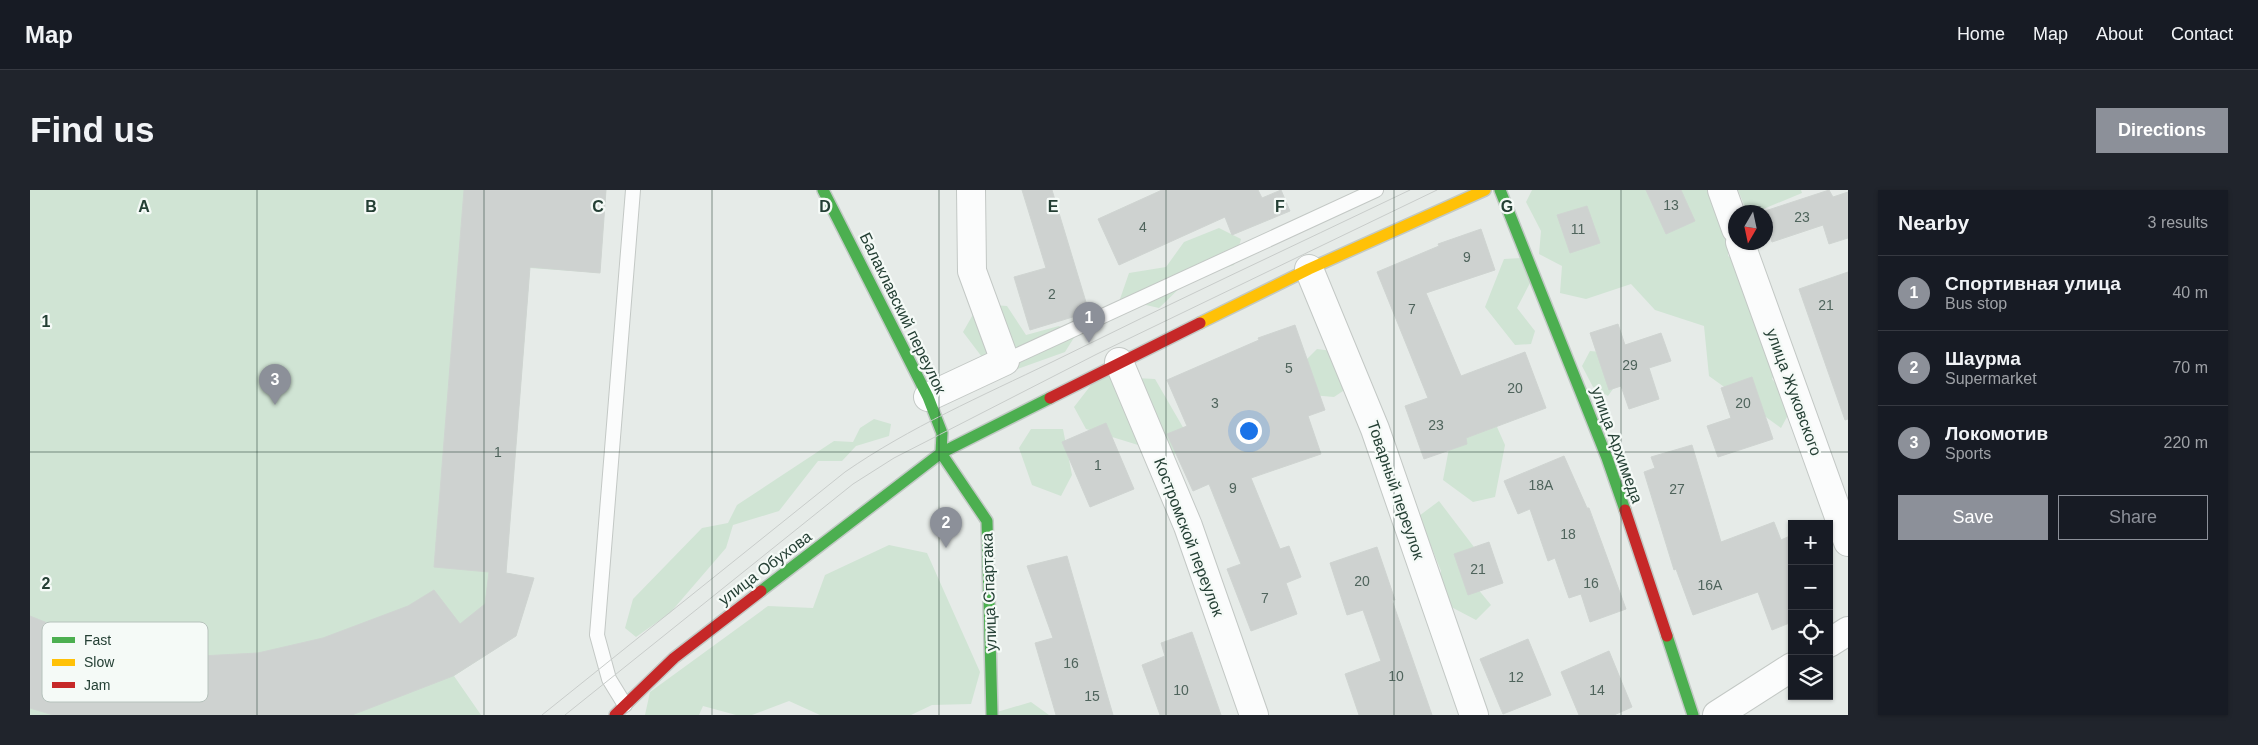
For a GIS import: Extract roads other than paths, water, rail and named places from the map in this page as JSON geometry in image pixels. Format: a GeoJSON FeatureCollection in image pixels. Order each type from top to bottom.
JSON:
{"type":"FeatureCollection","features":[{"type":"Feature","properties":{"kind":"street","name":"Балаклавский переулок"},"geometry":{"type":"LineString","coordinates":[[824,190],[928,397],[942,433],[941,453]]}},
{"type":"Feature","properties":{"kind":"street"},"geometry":{"type":"LineString","coordinates":[[928,397],[1005,361],[972,270],[971,190]]}},
{"type":"Feature","properties":{"kind":"street","name":"улица Обухова"},"geometry":{"type":"LineString","coordinates":[[620,710],[674,658],[941,453],[1119,362],[1309,269],[1484,190]]}},
{"type":"Feature","properties":{"kind":"street","name":"улица Архимеда"},"geometry":{"type":"LineString","coordinates":[[1500,190],[1607,458],[1693,715]]}},
{"type":"Feature","properties":{"kind":"street"},"geometry":{"type":"LineString","coordinates":[[1722,190],[1728,207]]}},
{"type":"Feature","properties":{"kind":"street","name":"улица Жуковского"},"geometry":{"type":"LineString","coordinates":[[1743,250],[1848,542]]}},
{"type":"Feature","properties":{"kind":"street","name":"Товарный переулок"},"geometry":{"type":"LineString","coordinates":[[1309,269],[1375,429],[1474,715]]}},
{"type":"Feature","properties":{"kind":"street","name":"Костромской переулок"},"geometry":{"type":"LineString","coordinates":[[1119,362],[1188,526],[1254,715]]}},
{"type":"Feature","properties":{"kind":"street","name":"улица Спартака"},"geometry":{"type":"LineString","coordinates":[[941,453],[987,521],[992,715]]}},
{"type":"Feature","properties":{"kind":"street"},"geometry":{"type":"LineString","coordinates":[[1833,640],[1848,631]]}},
{"type":"Feature","properties":{"kind":"street"},"geometry":{"type":"LineString","coordinates":[[1718,715],[1788,670]]}},
{"type":"Feature","properties":{"kind":"lane"},"geometry":{"type":"LineString","coordinates":[[620,710],[597,635],[632,190]]}},
{"type":"Feature","properties":{"kind":"lane"},"geometry":{"type":"LineString","coordinates":[[1005,361],[1376,190]]}},
{"type":"Feature","properties":{"kind":"tram line"},"geometry":{"type":"LineString","coordinates":[[542,715],[845,472],[870,456],[921,426],[973,400],[1410,190]]}},
{"type":"Feature","properties":{"kind":"tram line"},"geometry":{"type":"LineString","coordinates":[[565,715],[853,484],[894,458],[1097,354],[1437,190]]}},
{"type":"Feature","properties":{"kind":"place","name":"Спортивная улица"},"geometry":{"type":"Point","coordinates":[1089,343]}},
{"type":"Feature","properties":{"kind":"place","name":"Локомотив"},"geometry":{"type":"Point","coordinates":[275,405]}},
{"type":"Feature","properties":{"kind":"place","name":"Шаурма"},"geometry":{"type":"Point","coordinates":[946,548]}}]}
